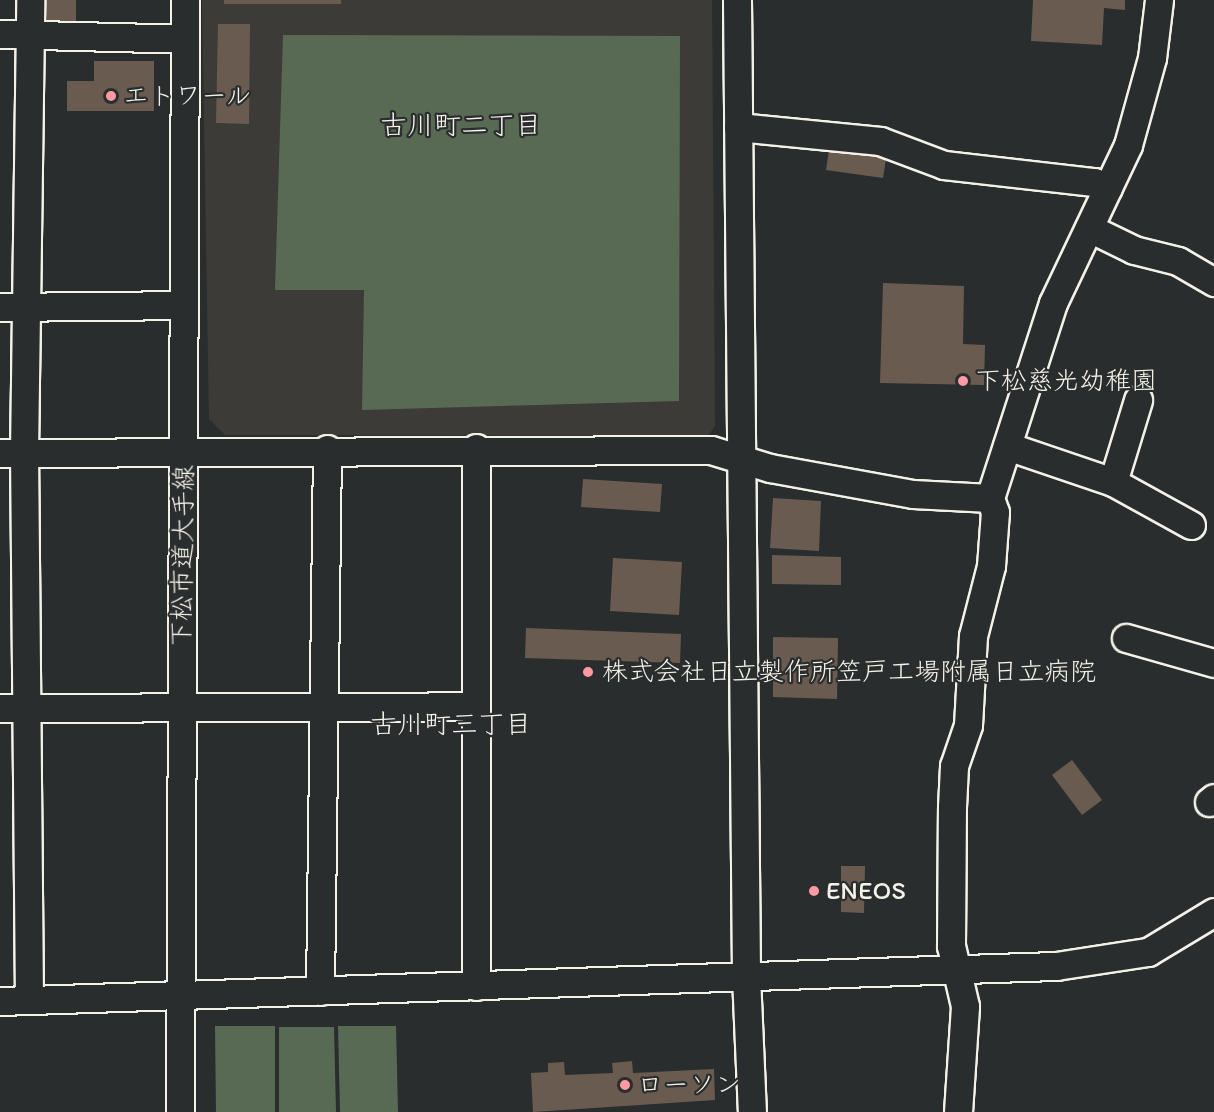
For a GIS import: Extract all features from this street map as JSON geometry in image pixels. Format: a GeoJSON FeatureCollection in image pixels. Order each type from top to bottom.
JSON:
{"type":"FeatureCollection","features":[{"type":"Feature","properties":{"kind":"street"},"geometry":{"type":"LineString","coordinates":[[29,999],[27,708],[12,453],[28,308],[30,0]]}},
{"type":"Feature","properties":{"kind":"street","name":"下松市道大手線"},"geometry":{"type":"LineString","coordinates":[[180,1112],[185,0]]}},
{"type":"Feature","properties":{"kind":"street"},"geometry":{"type":"LineString","coordinates":[[737,0],[746,976],[752,1112]]}},
{"type":"Feature","properties":{"kind":"street"},"geometry":{"type":"LineString","coordinates":[[957,1112],[965,1006],[958,968],[951,946],[954,766],[968,725],[973,636],[991,566],[995,512],[990,498],[1053,303],[1128,145],[1152,58],[1159,0]]}},
{"type":"Feature","properties":{"kind":"street"},"geometry":{"type":"LineString","coordinates":[[0,34],[31,33],[185,39]]}},
{"type":"Feature","properties":{"kind":"street"},"geometry":{"type":"LineString","coordinates":[[738,127],[880,141],[945,165],[1094,182],[1108,188]]}},
{"type":"Feature","properties":{"kind":"street"},"geometry":{"type":"LineString","coordinates":[[1089,228],[1134,250],[1178,261],[1214,282]]}},
{"type":"Feature","properties":{"kind":"street"},"geometry":{"type":"LineString","coordinates":[[0,307],[183,306]]}},
{"type":"Feature","properties":{"kind":"street"},"geometry":{"type":"LineString","coordinates":[[1113,482],[1138,400]]}},
{"type":"Feature","properties":{"kind":"street"},"geometry":{"type":"LineString","coordinates":[[1007,446],[1113,482],[1191,525]]}},
{"type":"Feature","properties":{"kind":"street"},"geometry":{"type":"LineString","coordinates":[[12,453],[327,448],[711,450],[741,456],[770,468],[913,494],[990,498]]}},
{"type":"Feature","properties":{"kind":"street"},"geometry":{"type":"LineString","coordinates":[[320,991],[327,448]]}},
{"type":"Feature","properties":{"kind":"street"},"geometry":{"type":"LineString","coordinates":[[476,448],[473,706],[476,986]]}},
{"type":"Feature","properties":{"kind":"street"},"geometry":{"type":"LineString","coordinates":[[1126,638],[1214,663]]}},
{"type":"Feature","properties":{"kind":"street"},"geometry":{"type":"LineString","coordinates":[[0,708],[473,706]]}},
{"type":"Feature","properties":{"kind":"street"},"geometry":{"type":"LineString","coordinates":[[0,1001],[1110,962],[1148,952],[1214,912]]}},
{"type":"Feature","properties":{"kind":"shaded area"},"geometry":{"type":"Polygon","coordinates":[[[202,0],[712,0],[715,426],[708,436],[225,435],[209,419],[202,0]]]}},
{"type":"Feature","properties":{"kind":"green space"},"geometry":{"type":"Polygon","coordinates":[[[283,35],[680,36],[679,401],[362,410],[364,290],[275,290],[283,35]]]}},
{"type":"Feature","properties":{"kind":"green space"},"geometry":{"type":"Polygon","coordinates":[[[215,1026],[275,1026],[275,1112],[216,1112],[215,1026]]]}},
{"type":"Feature","properties":{"kind":"green space"},"geometry":{"type":"Polygon","coordinates":[[[338,1026],[396,1026],[398,1112],[340,1112],[338,1026]]]}},
{"type":"Feature","properties":{"kind":"green space"},"geometry":{"type":"Polygon","coordinates":[[[279,1027],[334,1027],[336,1112],[279,1112],[279,1027]]]}},
{"type":"Feature","properties":{"kind":"building"},"geometry":{"type":"Polygon","coordinates":[[[41,0],[76,0],[76,25],[40,24],[41,0]]]}},
{"type":"Feature","properties":{"kind":"building"},"geometry":{"type":"Polygon","coordinates":[[[224,0],[341,0],[341,4],[224,4],[224,0]]]}},
{"type":"Feature","properties":{"kind":"building"},"geometry":{"type":"Polygon","coordinates":[[[1033,0],[1125,0],[1125,10],[1104,8],[1102,45],[1031,41],[1033,0]]]}},
{"type":"Feature","properties":{"kind":"building"},"geometry":{"type":"Polygon","coordinates":[[[218,24],[250,24],[249,124],[216,123],[218,24]]]}},
{"type":"Feature","properties":{"kind":"building","name":"エトワール"},"geometry":{"type":"Polygon","coordinates":[[[94,61],[154,61],[154,111],[67,111],[67,81],[94,81],[94,61]]]}},
{"type":"Feature","properties":{"kind":"building"},"geometry":{"type":"Polygon","coordinates":[[[830,144],[887,152],[883,178],[826,170],[830,144]]]}},
{"type":"Feature","properties":{"kind":"building"},"geometry":{"type":"Polygon","coordinates":[[[883,283],[964,286],[963,344],[985,345],[984,385],[880,383],[883,283]]]}},
{"type":"Feature","properties":{"kind":"building"},"geometry":{"type":"Polygon","coordinates":[[[583,479],[662,484],[660,512],[581,507],[583,479]]]}},
{"type":"Feature","properties":{"kind":"building"},"geometry":{"type":"Polygon","coordinates":[[[773,498],[821,501],[819,551],[770,548],[773,498]]]}},
{"type":"Feature","properties":{"kind":"building"},"geometry":{"type":"Polygon","coordinates":[[[772,555],[841,557],[841,585],[772,584],[772,555]]]}},
{"type":"Feature","properties":{"kind":"building"},"geometry":{"type":"Polygon","coordinates":[[[613,558],[682,562],[679,615],[610,611],[613,558]]]}},
{"type":"Feature","properties":{"kind":"building"},"geometry":{"type":"Polygon","coordinates":[[[526,628],[681,634],[680,663],[525,658],[526,628]]]}},
{"type":"Feature","properties":{"kind":"building"},"geometry":{"type":"Polygon","coordinates":[[[773,637],[838,638],[837,699],[773,697],[773,637]]]}},
{"type":"Feature","properties":{"kind":"building"},"geometry":{"type":"Polygon","coordinates":[[[1072,760],[1102,800],[1082,815],[1052,775],[1072,760]]]}},
{"type":"Feature","properties":{"kind":"building"},"geometry":{"type":"Polygon","coordinates":[[[841,866],[865,866],[864,913],[841,912],[841,866]]]}},
{"type":"Feature","properties":{"kind":"building"},"geometry":{"type":"Polygon","coordinates":[[[632,1061],[633,1073],[714,1069],[715,1100],[533,1112],[531,1073],[548,1072],[548,1063],[564,1062],[565,1075],[613,1073],[612,1063],[632,1061]]]}},
{"type":"Feature","properties":{"kind":"place","name":"エトワール"},"geometry":{"type":"Point","coordinates":[111,96]}},
{"type":"Feature","properties":{"kind":"place","name":"下松慈光幼稚園"},"geometry":{"type":"Point","coordinates":[963,381]}},
{"type":"Feature","properties":{"kind":"place","name":"株式会社日立製作所笠戸工場附属日立病院"},"geometry":{"type":"Point","coordinates":[588,672]}},
{"type":"Feature","properties":{"kind":"place","name":"ENEOS"},"geometry":{"type":"Point","coordinates":[814,891]}},
{"type":"Feature","properties":{"kind":"place","name":"ローソン"},"geometry":{"type":"Point","coordinates":[625,1085]}},
{"type":"Feature","properties":{"kind":"district","name":"古川町二丁目"},"geometry":{"type":"Point","coordinates":[461,125]}},
{"type":"Feature","properties":{"kind":"district","name":"古川町三丁目"},"geometry":{"type":"Point","coordinates":[451,724]}}]}
